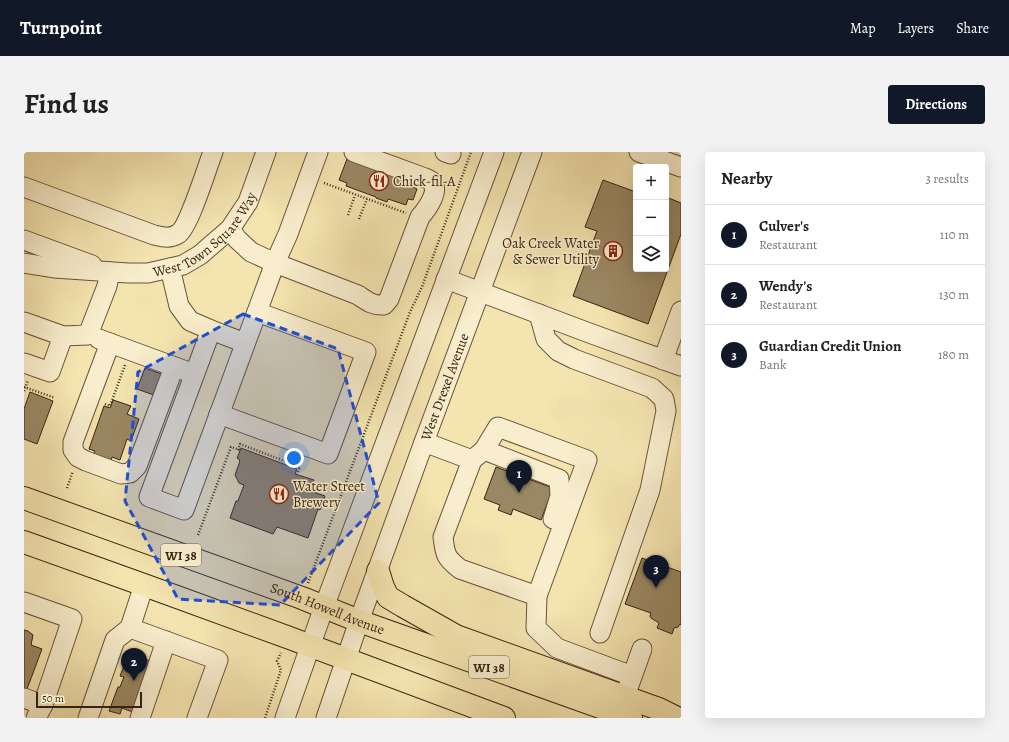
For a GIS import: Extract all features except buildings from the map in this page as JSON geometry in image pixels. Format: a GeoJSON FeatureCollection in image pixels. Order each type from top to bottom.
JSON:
{"type":"FeatureCollection","features":[{"type":"Feature","properties":{"kind":"main road","name":"South Howell Avenue"},"geometry":{"type":"LineString","coordinates":[[28,501],[302,598],[359,621],[625,710]]}},
{"type":"Feature","properties":{"kind":"main road"},"geometry":{"type":"LineString","coordinates":[[24,542],[287,637],[504,718]]}},
{"type":"Feature","properties":{"kind":"main road"},"geometry":{"type":"LineString","coordinates":[[378,571],[388,597],[456,636],[625,710],[659,709],[677,718]]}},
{"type":"Feature","properties":{"kind":"street"},"geometry":{"type":"LineString","coordinates":[[24,187],[154,235],[166,238],[179,233],[188,220],[213,152]]}},
{"type":"Feature","properties":{"kind":"street","name":"West Town Square Way"},"geometry":{"type":"LineString","coordinates":[[24,263],[54,268],[148,273],[183,265],[200,255],[230,229],[248,202],[266,152]]}},
{"type":"Feature","properties":{"kind":"street"},"geometry":{"type":"LineString","coordinates":[[211,330],[149,497],[184,510],[274,263],[288,234],[318,152]]}},
{"type":"Feature","properties":{"kind":"street"},"geometry":{"type":"LineString","coordinates":[[230,229],[236,239],[251,252],[274,263],[358,295],[369,303],[379,306],[384,305],[390,299],[420,217],[431,202],[435,186],[431,181],[425,178],[354,152]]}},
{"type":"Feature","properties":{"kind":"street"},"geometry":{"type":"LineString","coordinates":[[285,718],[324,607],[494,152]]}},
{"type":"Feature","properties":{"kind":"street","name":"West Drexel Avenue"},"geometry":{"type":"LineString","coordinates":[[326,718],[359,621],[424,442],[532,152]]}},
{"type":"Feature","properties":{"kind":"street"},"geometry":{"type":"LineString","coordinates":[[639,152],[681,168]]}},
{"type":"Feature","properties":{"kind":"street","name":"West Town Square Way"},"geometry":{"type":"LineString","coordinates":[[24,240],[110,272]]}},
{"type":"Feature","properties":{"kind":"street"},"geometry":{"type":"LineString","coordinates":[[170,268],[179,306],[190,321],[245,343]]}},
{"type":"Feature","properties":{"kind":"street"},"geometry":{"type":"LineString","coordinates":[[88,335],[107,286],[110,272]]}},
{"type":"Feature","properties":{"kind":"street"},"geometry":{"type":"LineString","coordinates":[[446,279],[681,366]]}},
{"type":"Feature","properties":{"kind":"street"},"geometry":{"type":"LineString","coordinates":[[663,360],[681,311]]}},
{"type":"Feature","properties":{"kind":"street"},"geometry":{"type":"LineString","coordinates":[[219,414],[328,454],[366,352],[257,312]]}},
{"type":"Feature","properties":{"kind":"street"},"geometry":{"type":"LineString","coordinates":[[539,314],[546,339],[558,351],[574,359],[652,388],[664,399],[666,411],[650,490],[600,633]]}},
{"type":"Feature","properties":{"kind":"street"},"geometry":{"type":"LineString","coordinates":[[24,322],[63,336],[88,335],[194,374]]}},
{"type":"Feature","properties":{"kind":"street"},"geometry":{"type":"LineString","coordinates":[[24,363],[50,372],[63,336]]}},
{"type":"Feature","properties":{"kind":"street"},"geometry":{"type":"LineString","coordinates":[[110,343],[73,442],[73,450],[78,457],[86,461],[121,474],[130,473],[137,466],[174,367]]}},
{"type":"Feature","properties":{"kind":"street"},"geometry":{"type":"LineString","coordinates":[[537,596],[460,569],[450,562],[444,551],[443,537],[478,455],[498,427],[587,460],[537,596],[536,628],[557,648],[632,676]]}},
{"type":"Feature","properties":{"kind":"street"},"geometry":{"type":"LineString","coordinates":[[424,442],[478,455],[559,479],[560,496],[543,551]]}},
{"type":"Feature","properties":{"kind":"street"},"geometry":{"type":"LineString","coordinates":[[104,718],[102,716],[102,709],[144,585]]}},
{"type":"Feature","properties":{"kind":"street"},"geometry":{"type":"LineString","coordinates":[[24,602],[72,619],[40,712],[24,698]]}},
{"type":"Feature","properties":{"kind":"street"},"geometry":{"type":"LineString","coordinates":[[130,628],[218,660],[197,718]]}},
{"type":"Feature","properties":{"kind":"street"},"geometry":{"type":"LineString","coordinates":[[88,718],[115,640],[130,628]]}},
{"type":"Feature","properties":{"kind":"street"},"geometry":{"type":"LineString","coordinates":[[140,718],[166,641]]}},
{"type":"Feature","properties":{"kind":"street"},"geometry":{"type":"LineString","coordinates":[[625,710],[632,676],[642,649]]}},
{"type":"Feature","properties":{"kind":"path"},"geometry":{"type":"LineString","coordinates":[[302,598],[472,152]]}},
{"type":"Feature","properties":{"kind":"path"},"geometry":{"type":"LineString","coordinates":[[309,178],[406,213],[409,206]]}},
{"type":"Feature","properties":{"kind":"path"},"geometry":{"type":"LineString","coordinates":[[348,215],[355,195]]}},
{"type":"Feature","properties":{"kind":"path"},"geometry":{"type":"LineString","coordinates":[[359,219],[367,199]]}},
{"type":"Feature","properties":{"kind":"path"},"geometry":{"type":"LineString","coordinates":[[24,388],[55,398]]}},
{"type":"Feature","properties":{"kind":"path"},"geometry":{"type":"LineString","coordinates":[[198,536],[231,447],[239,450],[240,444],[300,467],[297,474]]}},
{"type":"Feature","properties":{"kind":"path"},"geometry":{"type":"LineString","coordinates":[[67,488],[74,468]]}},
{"type":"Feature","properties":{"kind":"path"},"geometry":{"type":"LineString","coordinates":[[265,718],[281,670],[277,661],[287,637]]}},
{"type":"Feature","properties":{"kind":"highlighted area"},"geometry":{"type":"Polygon","coordinates":[[[243,314],[338,349],[379,503],[280,605],[178,599],[125,501],[138,372],[243,314]]]}},
{"type":"Feature","properties":{"kind":"place","name":"Chick-fil-A"},"geometry":{"type":"Point","coordinates":[379,181]}},
{"type":"Feature","properties":{"kind":"place","name":"Oak Creek Water & Sewer Utility"},"geometry":{"type":"Point","coordinates":[613,251]}},
{"type":"Feature","properties":{"kind":"place","name":"Culver's"},"geometry":{"type":"Point","coordinates":[519,493]}},
{"type":"Feature","properties":{"kind":"place","name":"Water Street Brewery"},"geometry":{"type":"Point","coordinates":[279,494]}},
{"type":"Feature","properties":{"kind":"place","name":"Guardian Credit Union"},"geometry":{"type":"Point","coordinates":[656,588]}},
{"type":"Feature","properties":{"kind":"place","name":"Wendy's"},"geometry":{"type":"Point","coordinates":[134,681]}}]}
